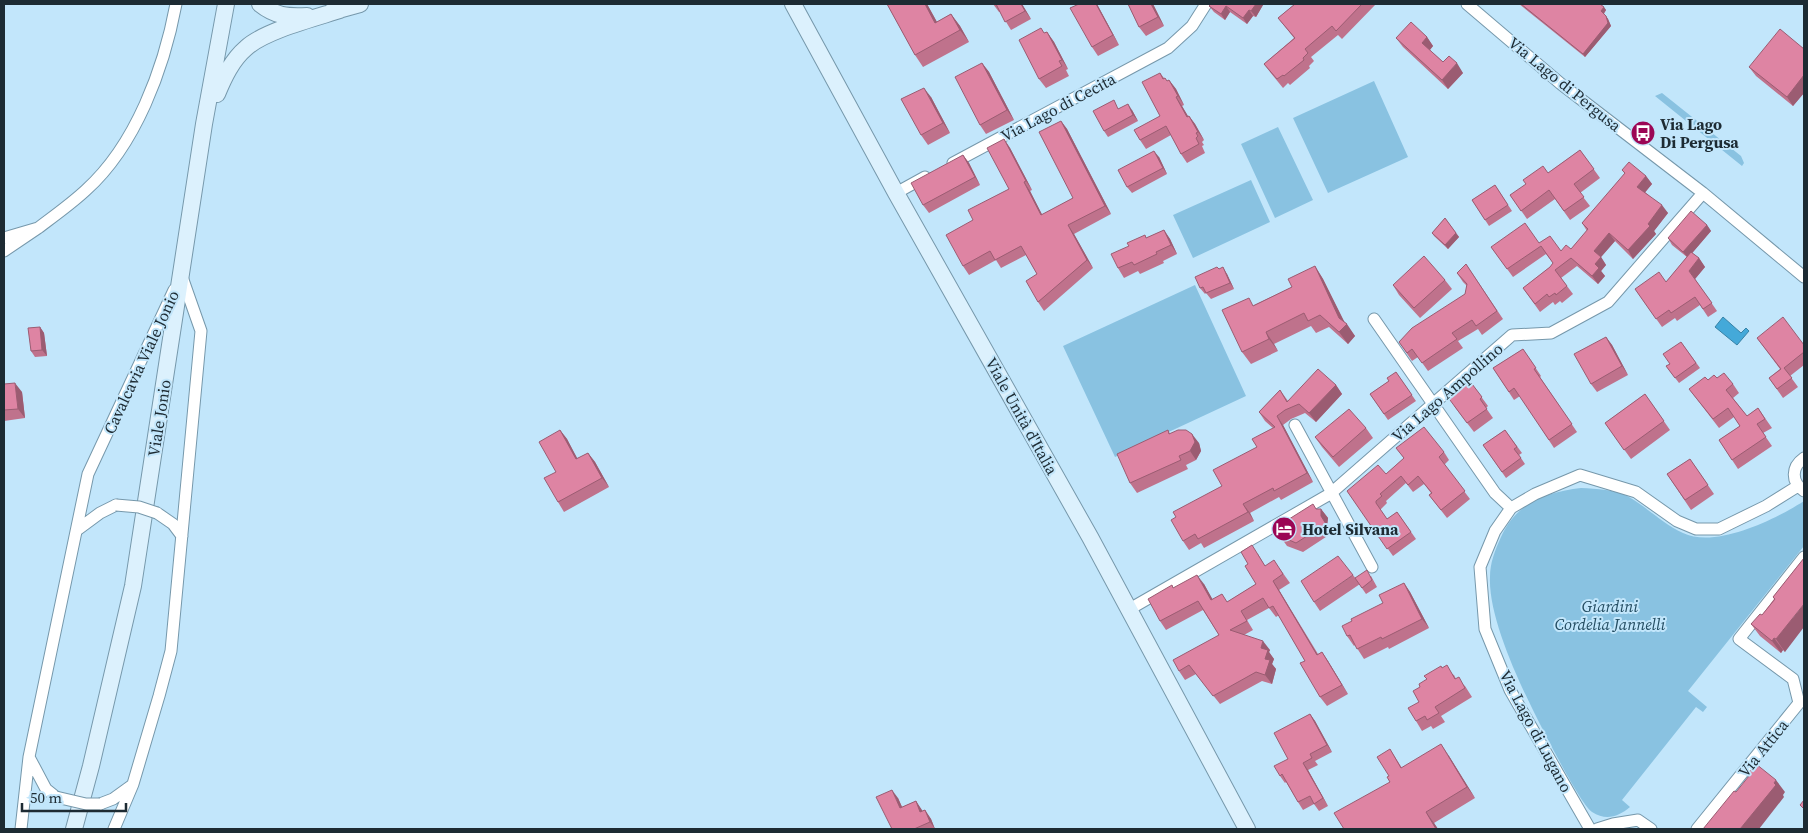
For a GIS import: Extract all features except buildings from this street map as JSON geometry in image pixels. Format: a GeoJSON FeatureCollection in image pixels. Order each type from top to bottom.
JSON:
{"type":"FeatureCollection","features":[{"type":"Feature","properties":{"kind":"main road","name":"Viale Jonio"},"geometry":{"type":"LineString","coordinates":[[74,829],[91,766],[133,586],[204,124],[226,4]]}},
{"type":"Feature","properties":{"kind":"main road"},"geometry":{"type":"LineString","coordinates":[[260,4],[266,9],[285,17],[305,16],[340,10]]}},
{"type":"Feature","properties":{"kind":"main road"},"geometry":{"type":"LineString","coordinates":[[204,124],[223,78],[233,61],[247,46],[266,35],[360,4]]}},
{"type":"Feature","properties":{"kind":"main road","name":"Viale Unità d'Italia"},"geometry":{"type":"LineString","coordinates":[[793,4],[896,193],[1018,408],[1247,829]]}},
{"type":"Feature","properties":{"kind":"street"},"geometry":{"type":"LineString","coordinates":[[4,250],[38,228],[87,190],[107,167],[127,138],[146,102],[161,66],[176,4]]}},
{"type":"Feature","properties":{"kind":"street","name":"Via Lago di Cecita"},"geometry":{"type":"LineString","coordinates":[[896,193],[1168,48],[1192,26],[1206,4]]}},
{"type":"Feature","properties":{"kind":"street","name":"Via Lago di Pergusa"},"geometry":{"type":"LineString","coordinates":[[1467,4],[1561,84],[1703,192],[1804,277]]}},
{"type":"Feature","properties":{"kind":"street","name":"Via Lago Ampollino"},"geometry":{"type":"LineString","coordinates":[[1128,610],[1330,494],[1512,336],[1552,334],[1608,302],[1703,192]]}},
{"type":"Feature","properties":{"kind":"street"},"geometry":{"type":"LineString","coordinates":[[4,238],[38,228]]}},
{"type":"Feature","properties":{"kind":"street","name":"Cavalcavia Viale Jonio"},"geometry":{"type":"LineString","coordinates":[[22,829],[29,757],[88,474],[181,275]]}},
{"type":"Feature","properties":{"kind":"street","name":"Cavalcavia Viale Jonio"},"geometry":{"type":"LineString","coordinates":[[114,829],[133,784],[171,650],[201,331],[181,275]]}},
{"type":"Feature","properties":{"kind":"street"},"geometry":{"type":"LineString","coordinates":[[1374,319],[1495,493],[1511,508]]}},
{"type":"Feature","properties":{"kind":"street"},"geometry":{"type":"LineString","coordinates":[[1295,426],[1330,494],[1372,568]]}},
{"type":"Feature","properties":{"kind":"street"},"geometry":{"type":"LineString","coordinates":[[1801,488],[1795,481],[1795,468],[1804,458]]}},
{"type":"Feature","properties":{"kind":"street","name":"Via Lago di Lugano"},"geometry":{"type":"LineString","coordinates":[[1590,829],[1510,690],[1485,629],[1480,567],[1495,531],[1511,508],[1535,494],[1580,475],[1636,492],[1677,521],[1696,529],[1719,529],[1801,488]]}},
{"type":"Feature","properties":{"kind":"street"},"geometry":{"type":"LineString","coordinates":[[76,530],[95,516],[116,505],[139,507],[157,513],[173,524],[182,536]]}},
{"type":"Feature","properties":{"kind":"street","name":"Via Attica"},"geometry":{"type":"LineString","coordinates":[[1697,829],[1799,703],[1793,679],[1739,639],[1804,557]]}},
{"type":"Feature","properties":{"kind":"street"},"geometry":{"type":"LineString","coordinates":[[29,757],[46,789],[56,797],[86,804],[100,804],[113,799],[133,784]]}},
{"type":"Feature","properties":{"kind":"street"},"geometry":{"type":"LineString","coordinates":[[1597,829],[1638,820],[1650,829]]}},
{"type":"Feature","properties":{"kind":"green space"},"geometry":{"type":"Polygon","coordinates":[[[1374,81],[1408,157],[1328,193],[1293,118],[1374,81]]]}},
{"type":"Feature","properties":{"kind":"green space"},"geometry":{"type":"Polygon","coordinates":[[[1662,93],[1741,156],[1744,163],[1742,166],[1655,96],[1662,93]]]}},
{"type":"Feature","properties":{"kind":"green space"},"geometry":{"type":"Polygon","coordinates":[[[1278,127],[1313,200],[1275,218],[1241,144],[1278,127]]]}},
{"type":"Feature","properties":{"kind":"green space"},"geometry":{"type":"Polygon","coordinates":[[[1251,180],[1270,222],[1193,258],[1173,215],[1251,180]]]}},
{"type":"Feature","properties":{"kind":"green space"},"geometry":{"type":"Polygon","coordinates":[[[1195,285],[1246,396],[1115,457],[1063,346],[1195,285]]]}},
{"type":"Feature","properties":{"kind":"green space","name":"Giardini Cordelia Jannelli"},"geometry":{"type":"Polygon","coordinates":[[[1581,488],[1624,494],[1662,521],[1683,533],[1697,537],[1728,535],[1745,530],[1778,516],[1804,501],[1804,546],[1688,691],[1707,707],[1703,712],[1696,707],[1622,800],[1630,807],[1612,817],[1597,815],[1587,807],[1560,763],[1509,657],[1501,636],[1491,595],[1490,572],[1493,557],[1507,525],[1533,501],[1544,496],[1581,488]]]}},
{"type":"Feature","properties":{"kind":"shaded area"},"geometry":{"type":"Polygon","coordinates":[[[1723,317],[1741,333],[1746,328],[1749,331],[1737,345],[1715,327],[1723,317]]]}},
{"type":"Feature","properties":{"kind":"place","name":"Via Lago Di Pergusa"},"geometry":{"type":"Point","coordinates":[1643,133]}},
{"type":"Feature","properties":{"kind":"place","name":"Hotel Silvana"},"geometry":{"type":"Point","coordinates":[1284,529]}}]}
